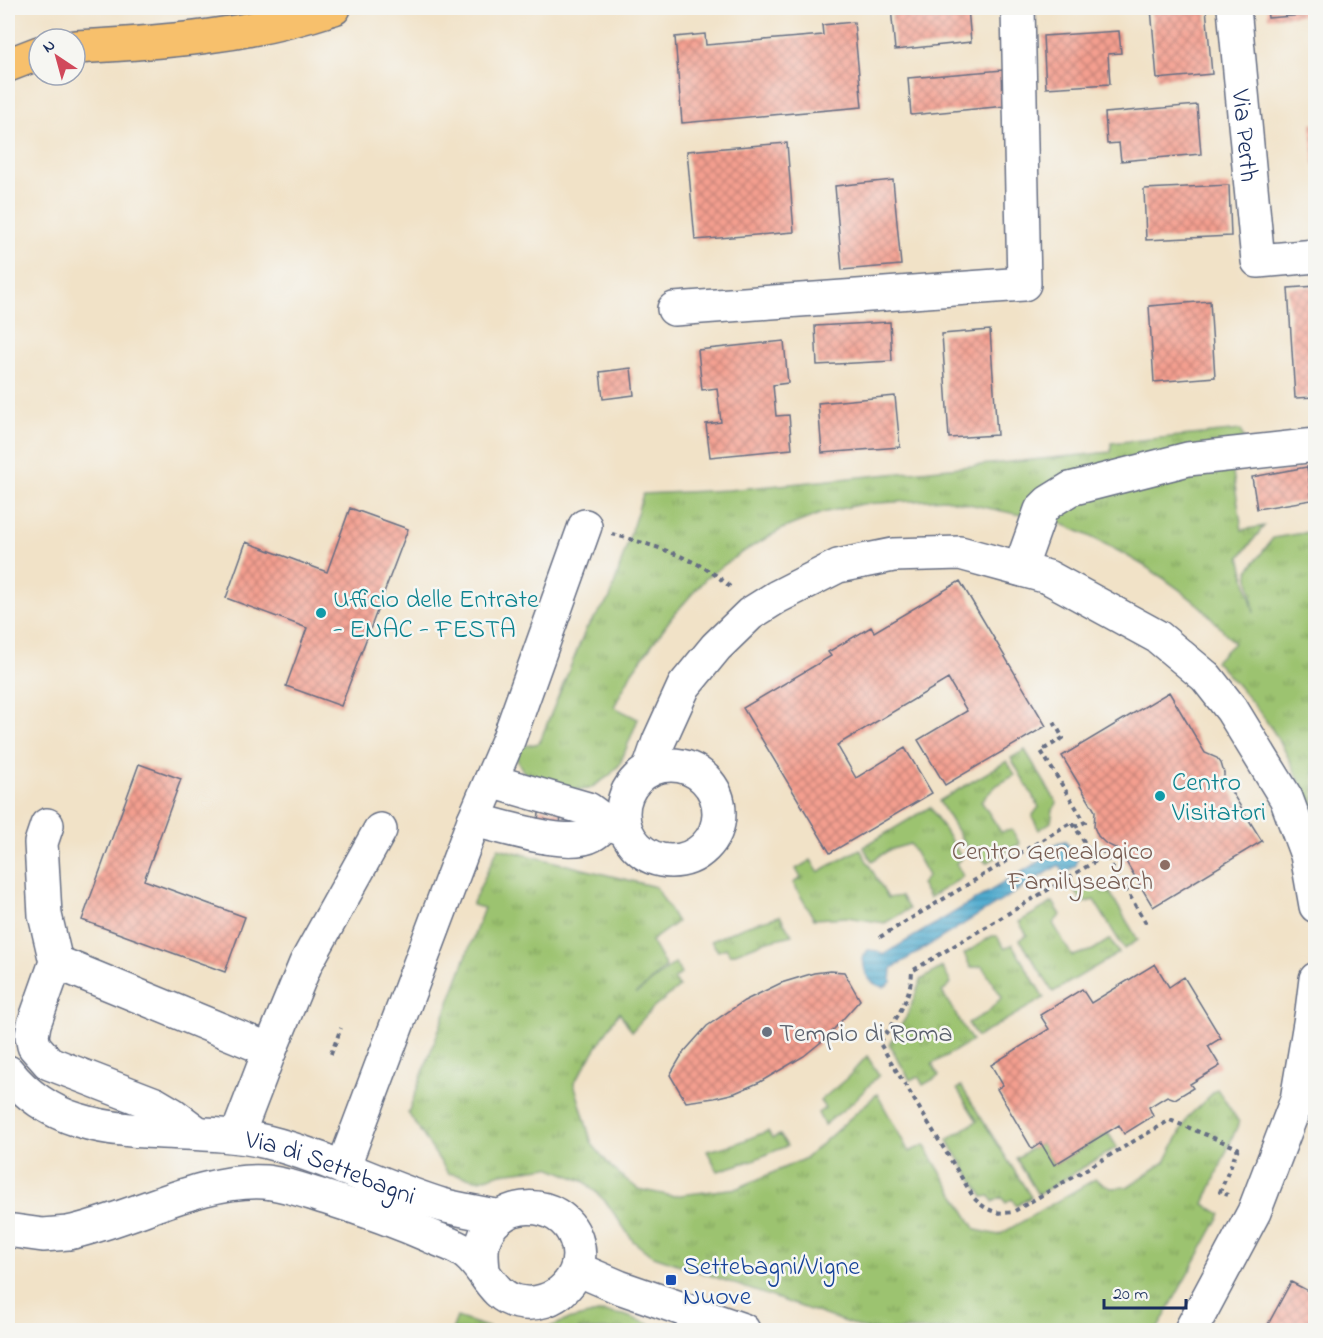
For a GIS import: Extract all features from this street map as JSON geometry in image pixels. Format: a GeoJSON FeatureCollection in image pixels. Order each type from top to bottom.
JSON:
{"type":"FeatureCollection","features":[{"type":"Feature","properties":{"kind":"highway"},"geometry":{"type":"LineString","coordinates":[[87,46],[171,42],[218,36],[283,24],[334,8]]}},
{"type":"Feature","properties":{"kind":"highway"},"geometry":{"type":"LineString","coordinates":[[8,50],[27,51]]}},
{"type":"Feature","properties":{"kind":"highway"},"geometry":{"type":"LineString","coordinates":[[8,65],[27,56]]}},
{"type":"Feature","properties":{"kind":"street"},"geometry":{"type":"LineString","coordinates":[[674,309],[1024,284],[1018,8]]}},
{"type":"Feature","properties":{"kind":"street","name":"Via Perth"},"geometry":{"type":"LineString","coordinates":[[1234,8],[1258,261],[1316,256]]}},
{"type":"Feature","properties":{"kind":"street"},"geometry":{"type":"LineString","coordinates":[[1020,569],[1041,510],[1049,501],[1070,489],[1188,459],[1316,446]]}},
{"type":"Feature","properties":{"kind":"street"},"geometry":{"type":"LineString","coordinates":[[344,1168],[474,820],[509,738],[585,526]]}},
{"type":"Feature","properties":{"kind":"street"},"geometry":{"type":"LineString","coordinates":[[649,770],[659,741],[684,686],[716,647],[750,614],[777,597],[838,566],[894,555],[960,553],[1048,577],[1158,637],[1206,677],[1232,710],[1286,798],[1307,855],[1316,906]]}},
{"type":"Feature","properties":{"kind":"street"},"geometry":{"type":"LineString","coordinates":[[474,820],[551,838],[572,840],[592,835],[616,826],[623,816],[624,802],[629,789],[638,778],[662,765],[675,765],[701,774],[710,785],[719,810],[718,824],[713,837],[693,855],[681,860],[667,861],[653,858],[641,851],[616,826],[588,809],[490,781]]}},
{"type":"Feature","properties":{"kind":"street"},"geometry":{"type":"LineString","coordinates":[[47,825],[41,843],[45,915],[56,962],[34,1024],[32,1036],[34,1046],[49,1063],[155,1104],[196,1132]]}},
{"type":"Feature","properties":{"kind":"street"},"geometry":{"type":"LineString","coordinates":[[237,1136],[306,963],[380,830]]}},
{"type":"Feature","properties":{"kind":"street"},"geometry":{"type":"LineString","coordinates":[[56,962],[270,1050]]}},
{"type":"Feature","properties":{"kind":"street"},"geometry":{"type":"LineString","coordinates":[[1191,1330],[1254,1212],[1297,1100],[1316,980]]}},
{"type":"Feature","properties":{"kind":"street","name":"Via di Settebagni"},"geometry":{"type":"LineString","coordinates":[[8,1072],[34,1097],[64,1115],[88,1123],[158,1131],[237,1136],[294,1150],[441,1204],[500,1217]]}},
{"type":"Feature","properties":{"kind":"street"},"geometry":{"type":"LineString","coordinates":[[14,1231],[42,1235],[68,1233],[231,1184],[274,1183],[409,1227],[462,1250],[483,1270],[490,1283],[501,1294],[515,1301],[530,1304],[545,1301],[559,1294],[570,1283],[577,1269],[579,1254],[576,1239],[557,1215],[544,1209],[529,1207],[514,1210],[500,1217],[490,1227],[484,1241],[483,1270]]}},
{"type":"Feature","properties":{"kind":"street"},"geometry":{"type":"LineString","coordinates":[[577,1269],[619,1287],[742,1330]]}},
{"type":"Feature","properties":{"kind":"path"},"geometry":{"type":"LineString","coordinates":[[585,526],[648,544],[712,571],[731,588],[750,614]]}},
{"type":"Feature","properties":{"kind":"path"},"geometry":{"type":"LineString","coordinates":[[1054,722],[1063,738],[1041,751],[1085,822],[1075,827]]}},
{"type":"Feature","properties":{"kind":"path"},"geometry":{"type":"LineString","coordinates":[[880,937],[1072,822],[1096,861],[912,971],[904,1003],[893,1024],[879,1042],[974,1198],[989,1210],[1005,1214],[1013,1212],[1170,1120],[1238,1148],[1220,1192],[1237,1200],[1236,1204],[1254,1212]]}},
{"type":"Feature","properties":{"kind":"path"},"geometry":{"type":"LineString","coordinates":[[1094,856],[1103,851],[1147,926]]}},
{"type":"Feature","properties":{"kind":"path"},"geometry":{"type":"LineString","coordinates":[[331,1054],[341,1028]]}},
{"type":"Feature","properties":{"kind":"green space"},"geometry":{"type":"Polygon","coordinates":[[[1241,430],[1245,444],[1035,497],[1021,515],[945,499],[862,504],[822,513],[782,529],[741,553],[706,578],[672,617],[632,672],[614,707],[638,719],[620,764],[609,776],[589,789],[581,790],[537,784],[523,771],[518,762],[516,755],[520,747],[539,743],[586,629],[610,598],[643,494],[729,490],[1111,452],[1111,443],[1241,430]]]}},
{"type":"Feature","properties":{"kind":"green space"},"geometry":{"type":"Polygon","coordinates":[[[1231,460],[1242,530],[1264,526],[1240,557],[1254,613],[1248,571],[1273,538],[1315,531],[1314,819],[1292,765],[1275,734],[1262,714],[1215,661],[1234,643],[1216,622],[1180,590],[1143,565],[1084,534],[1045,517],[1055,506],[1231,460]]]}},
{"type":"Feature","properties":{"kind":"green space"},"geometry":{"type":"Polygon","coordinates":[[[1025,750],[1057,803],[1051,822],[1039,830],[1032,816],[1039,807],[1011,758],[1025,750]]]}},
{"type":"Feature","properties":{"kind":"green space"},"geometry":{"type":"Polygon","coordinates":[[[1007,761],[1015,775],[997,785],[981,801],[1001,832],[1012,830],[1020,844],[986,863],[978,851],[971,854],[939,801],[1007,761]]]}},
{"type":"Feature","properties":{"kind":"green space"},"geometry":{"type":"Polygon","coordinates":[[[930,807],[962,858],[956,863],[963,876],[929,898],[921,884],[928,876],[910,844],[889,850],[872,861],[863,847],[930,807]]]}},
{"type":"Feature","properties":{"kind":"green space"},"geometry":{"type":"Polygon","coordinates":[[[498,848],[656,887],[677,922],[651,941],[666,967],[636,994],[675,963],[681,974],[674,979],[679,987],[651,1010],[632,1031],[619,1012],[574,1083],[592,1144],[612,1168],[638,1189],[672,1196],[738,1188],[806,1158],[877,1094],[909,1152],[924,1145],[976,1230],[999,1235],[1095,1179],[1111,1188],[1127,1187],[1165,1162],[1188,1117],[1217,1089],[1239,1122],[1204,1204],[1221,1214],[1157,1330],[868,1330],[651,1255],[633,1241],[606,1202],[585,1182],[549,1167],[501,1173],[480,1180],[448,1173],[408,1113],[484,908],[472,905],[498,848]]]}},
{"type":"Feature","properties":{"kind":"green space"},"geometry":{"type":"Polygon","coordinates":[[[860,849],[888,898],[901,896],[909,909],[885,923],[847,917],[814,919],[793,883],[801,878],[796,869],[811,860],[818,872],[860,849]]]}},
{"type":"Feature","properties":{"kind":"green space"},"geometry":{"type":"Polygon","coordinates":[[[1086,883],[1106,886],[1138,940],[1124,949],[1094,900],[1083,903],[1074,889],[1086,883]]]}},
{"type":"Feature","properties":{"kind":"green space"},"geometry":{"type":"Polygon","coordinates":[[[1053,902],[1061,915],[1053,923],[1072,956],[1093,950],[1110,939],[1119,953],[1053,992],[1020,940],[1027,935],[1019,922],[1053,902]]]}},
{"type":"Feature","properties":{"kind":"green space"},"geometry":{"type":"Polygon","coordinates":[[[780,916],[792,935],[764,942],[730,955],[726,948],[718,951],[711,941],[745,926],[780,916]]]}},
{"type":"Feature","properties":{"kind":"green space"},"geometry":{"type":"Polygon","coordinates":[[[992,936],[997,936],[1005,949],[1012,944],[1044,998],[977,1037],[968,1023],[987,1013],[1002,997],[982,966],[971,968],[964,954],[992,936]]]}},
{"type":"Feature","properties":{"kind":"green space"},"geometry":{"type":"Polygon","coordinates":[[[942,967],[951,983],[942,992],[972,1041],[932,1064],[939,1076],[923,1085],[918,1076],[910,1080],[889,1044],[907,1016],[921,980],[942,967]]]}},
{"type":"Feature","properties":{"kind":"green space"},"geometry":{"type":"Polygon","coordinates":[[[867,1056],[879,1075],[853,1102],[824,1125],[818,1113],[825,1108],[820,1101],[847,1078],[867,1056]]]}},
{"type":"Feature","properties":{"kind":"green space"},"geometry":{"type":"Polygon","coordinates":[[[961,1086],[1031,1197],[1016,1206],[1012,1199],[1006,1203],[1001,1197],[993,1202],[990,1196],[983,1197],[947,1140],[977,1121],[957,1089],[961,1086]]]}},
{"type":"Feature","properties":{"kind":"green space"},"geometry":{"type":"Polygon","coordinates":[[[768,1131],[772,1138],[780,1135],[787,1146],[718,1171],[707,1151],[735,1144],[768,1131]]]}},
{"type":"Feature","properties":{"kind":"green space"},"geometry":{"type":"Polygon","coordinates":[[[1108,1133],[1117,1147],[1038,1195],[1016,1158],[1041,1143],[1054,1165],[1108,1133]]]}},
{"type":"Feature","properties":{"kind":"green space"},"geometry":{"type":"Polygon","coordinates":[[[602,1312],[624,1315],[666,1330],[551,1330],[550,1327],[567,1320],[602,1312]]]}},
{"type":"Feature","properties":{"kind":"green space"},"geometry":{"type":"Polygon","coordinates":[[[457,1317],[490,1328],[492,1330],[452,1330],[457,1317]]]}},
{"type":"Feature","properties":{"kind":"water"},"geometry":{"type":"Polygon","coordinates":[[[1065,841],[1077,857],[1076,865],[1065,874],[1059,865],[892,968],[891,982],[884,987],[870,980],[864,968],[863,957],[868,950],[877,951],[883,955],[1052,854],[1048,847],[1065,841]]]}},
{"type":"Feature","properties":{"kind":"building"},"geometry":{"type":"Polygon","coordinates":[[[891,8],[968,8],[971,42],[895,50],[891,8]]]}},
{"type":"Feature","properties":{"kind":"building"},"geometry":{"type":"Polygon","coordinates":[[[1151,8],[1206,8],[1212,74],[1157,79],[1151,8]]]}},
{"type":"Feature","properties":{"kind":"building"},"geometry":{"type":"Polygon","coordinates":[[[1267,8],[1316,8],[1316,14],[1268,18],[1267,8]]]}},
{"type":"Feature","properties":{"kind":"building"},"geometry":{"type":"Polygon","coordinates":[[[854,22],[862,107],[682,123],[675,37],[705,34],[706,45],[823,35],[822,25],[854,22]]]}},
{"type":"Feature","properties":{"kind":"building"},"geometry":{"type":"Polygon","coordinates":[[[1119,31],[1121,53],[1108,54],[1110,84],[1046,88],[1043,36],[1119,31]]]}},
{"type":"Feature","properties":{"kind":"building"},"geometry":{"type":"Polygon","coordinates":[[[1003,70],[1006,106],[911,115],[908,78],[1003,70]]]}},
{"type":"Feature","properties":{"kind":"building"},"geometry":{"type":"Polygon","coordinates":[[[1197,105],[1201,154],[1121,161],[1119,143],[1107,144],[1105,113],[1197,105]]]}},
{"type":"Feature","properties":{"kind":"building"},"geometry":{"type":"Polygon","coordinates":[[[1316,123],[1316,166],[1314,166],[1311,124],[1316,123]]]}},
{"type":"Feature","properties":{"kind":"building"},"geometry":{"type":"Polygon","coordinates":[[[787,143],[794,232],[695,240],[687,151],[787,143]]]}},
{"type":"Feature","properties":{"kind":"building"},"geometry":{"type":"Polygon","coordinates":[[[893,180],[901,265],[842,270],[835,186],[893,180]]]}},
{"type":"Feature","properties":{"kind":"building"},"geometry":{"type":"Polygon","coordinates":[[[1229,185],[1231,236],[1146,240],[1144,189],[1229,185]]]}},
{"type":"Feature","properties":{"kind":"building"},"geometry":{"type":"Polygon","coordinates":[[[1316,286],[1316,397],[1295,398],[1288,288],[1316,286]]]}},
{"type":"Feature","properties":{"kind":"building"},"geometry":{"type":"Polygon","coordinates":[[[1210,301],[1215,377],[1154,382],[1149,306],[1210,301]]]}},
{"type":"Feature","properties":{"kind":"building"},"geometry":{"type":"Polygon","coordinates":[[[890,322],[892,361],[817,365],[815,326],[890,322]]]}},
{"type":"Feature","properties":{"kind":"building"},"geometry":{"type":"Polygon","coordinates":[[[990,330],[997,435],[949,438],[942,334],[990,330]]]}},
{"type":"Feature","properties":{"kind":"building"},"geometry":{"type":"Polygon","coordinates":[[[784,341],[788,383],[773,385],[776,416],[789,415],[792,449],[710,457],[706,424],[721,422],[717,388],[702,390],[698,350],[784,341]]]}},
{"type":"Feature","properties":{"kind":"building"},"geometry":{"type":"Polygon","coordinates":[[[631,368],[634,395],[603,399],[600,372],[631,368]]]}},
{"type":"Feature","properties":{"kind":"building"},"geometry":{"type":"Polygon","coordinates":[[[895,396],[900,447],[822,453],[818,403],[895,396]]]}},
{"type":"Feature","properties":{"kind":"building"},"geometry":{"type":"Polygon","coordinates":[[[1307,467],[1312,500],[1257,509],[1252,477],[1307,467]]]}},
{"type":"Feature","properties":{"kind":"building","name":"Ufficio delle Entrate - ENAC - FESTA"},"geometry":{"type":"Polygon","coordinates":[[[350,508],[408,529],[341,706],[286,686],[307,628],[226,598],[246,542],[327,572],[350,508]]]}},
{"type":"Feature","properties":{"kind":"building"},"geometry":{"type":"Polygon","coordinates":[[[960,581],[1046,726],[945,785],[918,740],[967,711],[948,679],[837,745],[856,778],[905,748],[932,793],[830,853],[743,708],[831,656],[828,652],[871,627],[874,632],[960,581]]]}},
{"type":"Feature","properties":{"kind":"building","name":"Centro Visitatori"},"geometry":{"type":"Polygon","coordinates":[[[1169,692],[1205,753],[1217,758],[1221,763],[1224,780],[1262,841],[1153,907],[1119,850],[1105,843],[1098,836],[1094,827],[1095,811],[1062,756],[1169,692]]]}},
{"type":"Feature","properties":{"kind":"building"},"geometry":{"type":"Polygon","coordinates":[[[139,764],[181,779],[144,880],[245,917],[225,972],[82,920],[139,764]]]}},
{"type":"Feature","properties":{"kind":"building"},"geometry":{"type":"Polygon","coordinates":[[[540,808],[562,812],[560,823],[538,819],[540,808]]]}},
{"type":"Feature","properties":{"kind":"building"},"geometry":{"type":"Polygon","coordinates":[[[1155,964],[1169,987],[1184,977],[1221,1038],[1208,1046],[1220,1066],[1190,1084],[1193,1088],[1175,1099],[1167,1096],[1149,1107],[1153,1116],[1124,1134],[1119,1125],[1054,1165],[1041,1143],[1032,1149],[997,1089],[1003,1085],[991,1065],[1049,1029],[1040,1015],[1082,989],[1091,1003],[1155,964]]]}},
{"type":"Feature","properties":{"kind":"building","name":"Tempio di Roma"},"geometry":{"type":"Polygon","coordinates":[[[844,972],[860,1000],[826,1038],[804,1056],[760,1082],[735,1093],[686,1102],[670,1075],[683,1053],[707,1026],[744,1001],[781,983],[814,973],[844,972]]]}},
{"type":"Feature","properties":{"kind":"building"},"geometry":{"type":"Polygon","coordinates":[[[1291,1282],[1316,1295],[1316,1330],[1265,1330],[1291,1282]]]}},
{"type":"Feature","properties":{"kind":"place","name":"Ufficio delle Entrate - ENAC - FESTA"},"geometry":{"type":"Point","coordinates":[321,613]}},
{"type":"Feature","properties":{"kind":"place","name":"Centro Visitatori"},"geometry":{"type":"Point","coordinates":[1160,796]}},
{"type":"Feature","properties":{"kind":"place","name":"Centro Genealogico Familysearch"},"geometry":{"type":"Point","coordinates":[1165,865]}},
{"type":"Feature","properties":{"kind":"place","name":"Tempio di Roma"},"geometry":{"type":"Point","coordinates":[767,1032]}},
{"type":"Feature","properties":{"kind":"place","name":"Settebagni/Vigne Nuove"},"geometry":{"type":"Point","coordinates":[671,1280]}}]}
